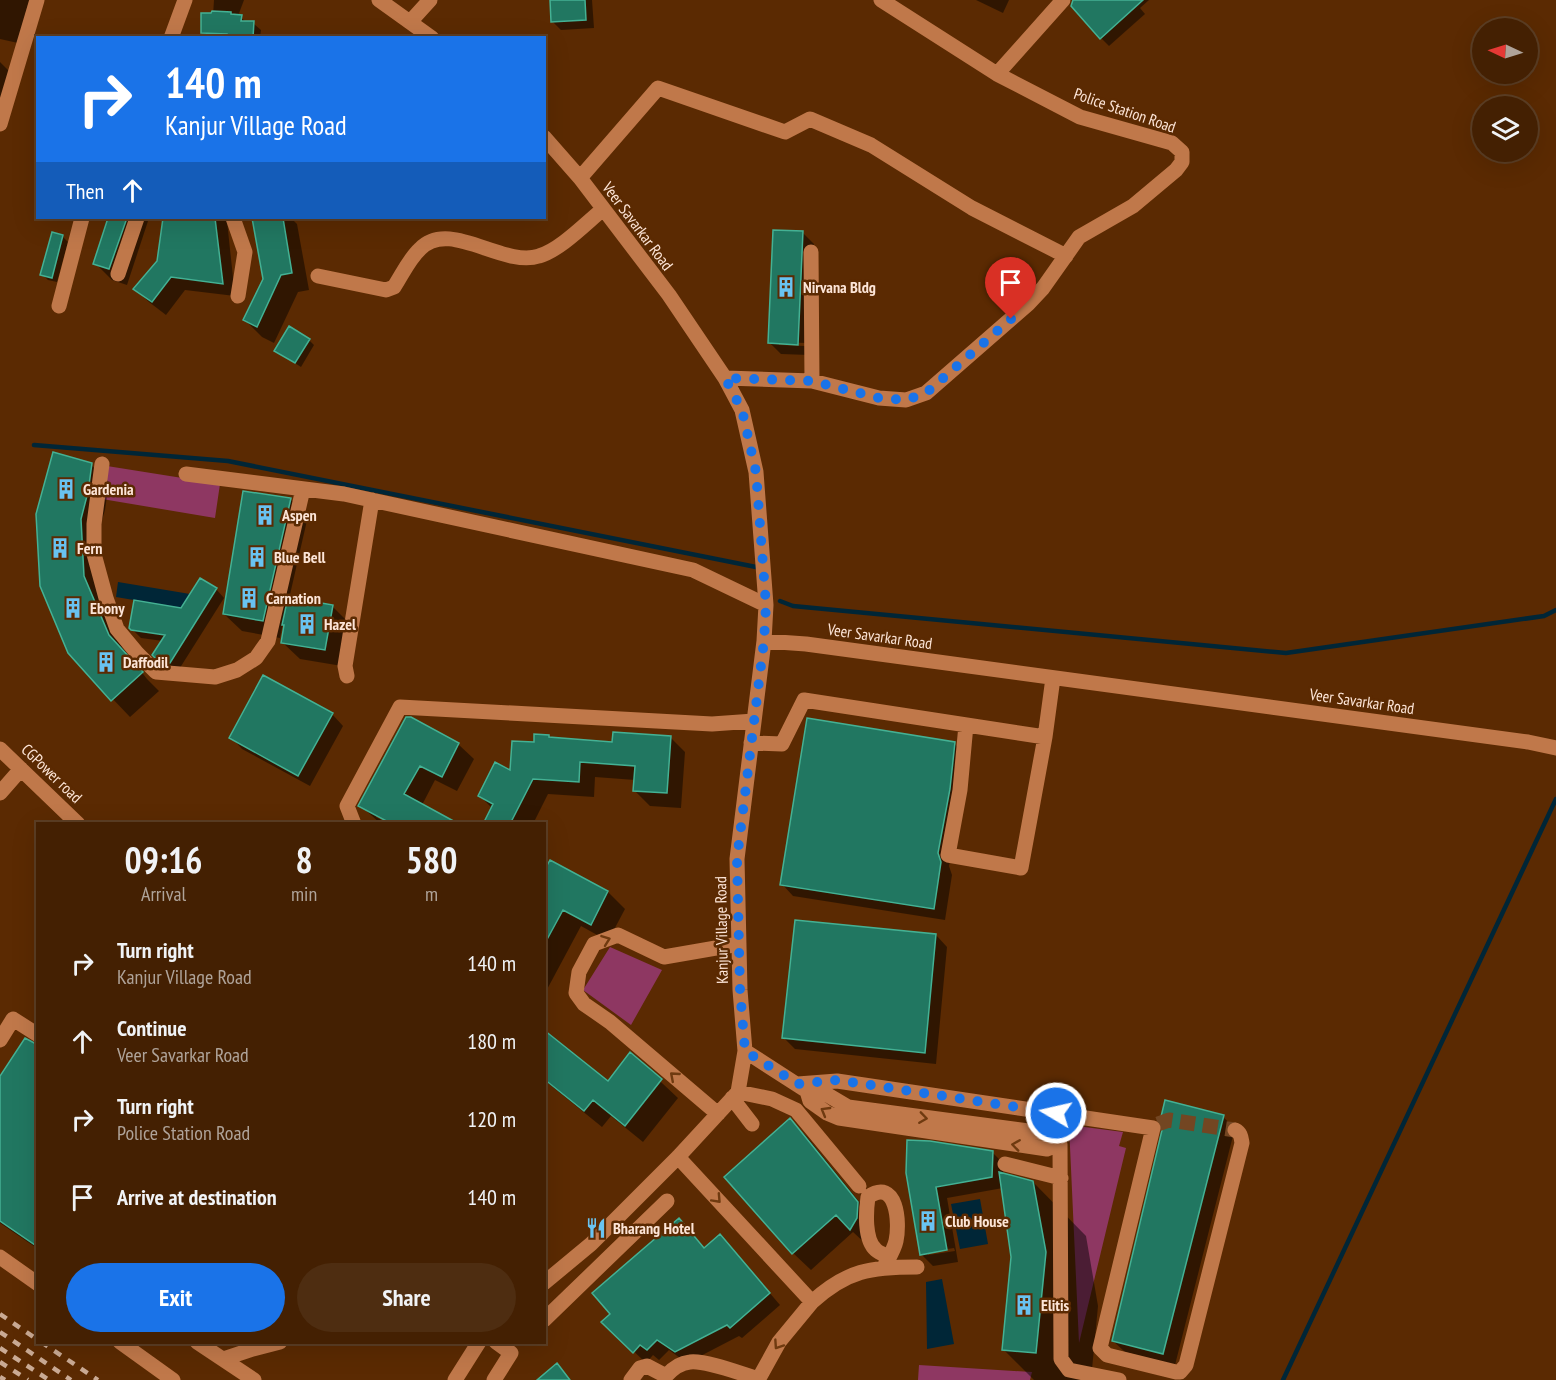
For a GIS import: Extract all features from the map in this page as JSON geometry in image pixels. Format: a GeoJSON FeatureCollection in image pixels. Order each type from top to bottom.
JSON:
{"type":"FeatureCollection","features":[{"type":"Feature","properties":{"kind":"street"},"geometry":{"type":"LineString","coordinates":[[0,124],[37,0]]}},
{"type":"Feature","properties":{"kind":"street"},"geometry":{"type":"LineString","coordinates":[[172,36],[185,0]]}},
{"type":"Feature","properties":{"kind":"street"},"geometry":{"type":"LineString","coordinates":[[379,0],[429,36]]}},
{"type":"Feature","properties":{"kind":"street"},"geometry":{"type":"LineString","coordinates":[[410,22],[430,0]]}},
{"type":"Feature","properties":{"kind":"street","name":"Police Station Road"},"geometry":{"type":"LineString","coordinates":[[725,378],[812,381],[879,398],[906,400],[926,393],[1028,304],[1043,288],[1080,237],[1133,206],[1176,170],[1182,162],[1182,152],[1172,143],[1080,117],[997,74],[881,0]]}},
{"type":"Feature","properties":{"kind":"street"},"geometry":{"type":"LineString","coordinates":[[997,74],[1064,0]]}},
{"type":"Feature","properties":{"kind":"street"},"geometry":{"type":"LineString","coordinates":[[580,178],[658,88],[785,132],[810,119],[871,145],[972,208],[1066,256]]}},
{"type":"Feature","properties":{"kind":"street","name":"Veer Savarkar Road"},"geometry":{"type":"LineString","coordinates":[[546,139],[580,178],[602,210],[669,295],[725,378],[742,410],[756,472],[769,641],[799,643],[1528,742],[1556,748]]}},
{"type":"Feature","properties":{"kind":"street"},"geometry":{"type":"LineString","coordinates":[[318,276],[386,290],[394,287],[420,248],[440,239],[452,238],[512,256],[537,257],[549,252],[602,210]]}},
{"type":"Feature","properties":{"kind":"street"},"geometry":{"type":"LineString","coordinates":[[59,306],[82,219]]}},
{"type":"Feature","properties":{"kind":"street"},"geometry":{"type":"LineString","coordinates":[[118,274],[137,219]]}},
{"type":"Feature","properties":{"kind":"street"},"geometry":{"type":"LineString","coordinates":[[233,219],[245,252],[238,296]]}},
{"type":"Feature","properties":{"kind":"street"},"geometry":{"type":"LineString","coordinates":[[812,252],[812,381]]}},
{"type":"Feature","properties":{"kind":"street"},"geometry":{"type":"LineString","coordinates":[[102,464],[94,524],[94,554],[117,629],[156,672],[215,677],[237,670],[256,658],[268,641],[303,489]]}},
{"type":"Feature","properties":{"kind":"street"},"geometry":{"type":"LineString","coordinates":[[186,474],[344,494],[693,570],[766,605]]}},
{"type":"Feature","properties":{"kind":"street"},"geometry":{"type":"LineString","coordinates":[[347,676],[345,666],[372,500]]}},
{"type":"Feature","properties":{"kind":"street","name":"Kanjur Village Road"},"geometry":{"type":"LineString","coordinates":[[729,1102],[745,1051],[740,990],[737,859],[754,721],[769,641]]}},
{"type":"Feature","properties":{"kind":"street"},"geometry":{"type":"LineString","coordinates":[[966,724],[960,790],[948,855],[1021,868],[1045,737],[1053,678]]}},
{"type":"Feature","properties":{"kind":"street"},"geometry":{"type":"LineString","coordinates":[[751,743],[782,744],[804,700],[1045,737]]}},
{"type":"Feature","properties":{"kind":"street"},"geometry":{"type":"LineString","coordinates":[[353,822],[347,806],[400,707],[712,724],[754,721]]}},
{"type":"Feature","properties":{"kind":"street","name":"CGPower road"},"geometry":{"type":"LineString","coordinates":[[0,748],[76,822]]}},
{"type":"Feature","properties":{"kind":"street"},"geometry":{"type":"LineString","coordinates":[[0,793],[21,769]]}},
{"type":"Feature","properties":{"kind":"street"},"geometry":{"type":"LineString","coordinates":[[739,944],[664,957],[618,935],[594,944],[579,972],[576,993],[585,1004],[609,1022],[729,1102],[749,1127]]}},
{"type":"Feature","properties":{"kind":"street"},"geometry":{"type":"LineString","coordinates":[[0,1040],[13,1019],[36,1034]]}},
{"type":"Feature","properties":{"kind":"street"},"geometry":{"type":"LineString","coordinates":[[745,1051],[802,1087],[810,1101],[839,1118],[1051,1134],[1060,1144],[1061,1359],[1069,1370],[1119,1380]]}},
{"type":"Feature","properties":{"kind":"street"},"geometry":{"type":"LineString","coordinates":[[802,1087],[837,1080],[1156,1126],[1100,1348],[1107,1355],[1176,1372],[1186,1365],[1242,1143],[1239,1132],[1235,1130]]}},
{"type":"Feature","properties":{"kind":"street"},"geometry":{"type":"LineString","coordinates":[[546,1281],[591,1244],[729,1102],[772,1099],[796,1110],[859,1186]]}},
{"type":"Feature","properties":{"kind":"street"},"geometry":{"type":"LineString","coordinates":[[678,1156],[812,1302]]}},
{"type":"Feature","properties":{"kind":"street"},"geometry":{"type":"LineString","coordinates":[[1005,1164],[1061,1178]]}},
{"type":"Feature","properties":{"kind":"street"},"geometry":{"type":"LineString","coordinates":[[546,1318],[667,1201]]}},
{"type":"Feature","properties":{"kind":"street"},"geometry":{"type":"LineString","coordinates":[[0,1257],[36,1283]]}},
{"type":"Feature","properties":{"kind":"street"},"geometry":{"type":"LineString","coordinates":[[631,1380],[640,1368],[647,1366],[666,1378],[673,1368],[687,1362],[698,1361],[758,1379],[779,1342],[825,1290],[852,1274],[886,1262],[916,1267]]}},
{"type":"Feature","properties":{"kind":"street"},"geometry":{"type":"LineString","coordinates":[[123,1344],[173,1380]]}},
{"type":"Feature","properties":{"kind":"street"},"geometry":{"type":"LineString","coordinates":[[200,1344],[254,1380]]}},
{"type":"Feature","properties":{"kind":"street"},"geometry":{"type":"LineString","coordinates":[[223,1359],[272,1344]]}},
{"type":"Feature","properties":{"kind":"street"},"geometry":{"type":"LineString","coordinates":[[455,1380],[478,1344]]}},
{"type":"Feature","properties":{"kind":"street"},"geometry":{"type":"LineString","coordinates":[[494,1380],[517,1348],[502,1344]]}},
{"type":"Feature","properties":{"kind":"shaded area"},"geometry":{"type":"Polygon","coordinates":[[[107,466],[220,484],[215,518],[102,499],[107,466]]]}},
{"type":"Feature","properties":{"kind":"shaded area"},"geometry":{"type":"Polygon","coordinates":[[[610,947],[662,970],[631,1025],[583,990],[610,947]]]}},
{"type":"Feature","properties":{"kind":"shaded area"},"geometry":{"type":"Polygon","coordinates":[[[1069,1125],[1123,1132],[1119,1146],[1126,1148],[1079,1343],[1069,1125]]]}},
{"type":"Feature","properties":{"kind":"shaded area"},"geometry":{"type":"Polygon","coordinates":[[[919,1365],[1032,1372],[1030,1380],[918,1380],[919,1365]]]}},
{"type":"Feature","properties":{"kind":"water"},"geometry":{"type":"Polygon","coordinates":[[[118,582],[190,594],[181,608],[116,597],[118,582]]]}},
{"type":"Feature","properties":{"kind":"water"},"geometry":{"type":"Polygon","coordinates":[[[980,1199],[988,1244],[960,1249],[951,1204],[980,1199]]]}},
{"type":"Feature","properties":{"kind":"water"},"geometry":{"type":"Polygon","coordinates":[[[942,1279],[954,1344],[927,1349],[926,1282],[942,1279]]]}},
{"type":"Feature","properties":{"kind":"building"},"geometry":{"type":"Polygon","coordinates":[[[550,0],[585,0],[586,20],[551,22],[550,0]]]}},
{"type":"Feature","properties":{"kind":"building"},"geometry":{"type":"Polygon","coordinates":[[[1073,0],[1143,0],[1100,39],[1071,6],[1073,0]]]}},
{"type":"Feature","properties":{"kind":"building"},"geometry":{"type":"Polygon","coordinates":[[[212,11],[231,12],[231,14],[242,15],[241,21],[254,21],[253,36],[201,33],[201,13],[212,11]]]}},
{"type":"Feature","properties":{"kind":"building"},"geometry":{"type":"Polygon","coordinates":[[[108,219],[127,219],[109,269],[93,264],[108,219]]]}},
{"type":"Feature","properties":{"kind":"building"},"geometry":{"type":"Polygon","coordinates":[[[163,219],[215,219],[223,284],[171,277],[152,302],[133,289],[157,261],[163,219]]]}},
{"type":"Feature","properties":{"kind":"building"},"geometry":{"type":"Polygon","coordinates":[[[252,219],[283,219],[292,273],[281,275],[257,327],[243,320],[263,279],[252,219]]]}},
{"type":"Feature","properties":{"kind":"building","name":"Nirvana Bldg"},"geometry":{"type":"Polygon","coordinates":[[[773,230],[803,231],[798,345],[768,343],[773,230]]]}},
{"type":"Feature","properties":{"kind":"building"},"geometry":{"type":"Polygon","coordinates":[[[52,232],[63,235],[52,278],[40,275],[52,232]]]}},
{"type":"Feature","properties":{"kind":"building"},"geometry":{"type":"Polygon","coordinates":[[[289,326],[310,339],[295,363],[274,351],[289,326]]]}},
{"type":"Feature","properties":{"kind":"building"},"geometry":{"type":"Polygon","coordinates":[[[53,452],[92,463],[81,519],[84,576],[109,635],[143,672],[111,701],[68,653],[40,586],[36,514],[53,452]]]}},
{"type":"Feature","properties":{"kind":"building"},"geometry":{"type":"Polygon","coordinates":[[[243,491],[291,498],[263,621],[223,614],[243,491]]]}},
{"type":"Feature","properties":{"kind":"building"},"geometry":{"type":"Polygon","coordinates":[[[200,578],[217,588],[170,663],[160,663],[152,655],[165,635],[129,628],[134,600],[181,608],[200,578]]]}},
{"type":"Feature","properties":{"kind":"building","name":"Hazel"},"geometry":{"type":"Polygon","coordinates":[[[288,597],[333,605],[325,650],[281,643],[288,597]]]}},
{"type":"Feature","properties":{"kind":"building"},"geometry":{"type":"Polygon","coordinates":[[[263,675],[333,713],[298,776],[229,738],[263,675]]]}},
{"type":"Feature","properties":{"kind":"building"},"geometry":{"type":"Polygon","coordinates":[[[406,717],[411,717],[459,743],[442,777],[420,766],[404,794],[455,822],[388,822],[358,806],[406,717]]]}},
{"type":"Feature","properties":{"kind":"building"},"geometry":{"type":"Polygon","coordinates":[[[807,718],[955,742],[950,789],[938,853],[941,862],[934,909],[780,885],[807,718]]]}},
{"type":"Feature","properties":{"kind":"building"},"geometry":{"type":"Polygon","coordinates":[[[613,732],[671,736],[667,793],[633,791],[635,766],[580,762],[579,782],[533,779],[511,822],[484,822],[493,804],[478,796],[495,762],[510,770],[512,741],[534,742],[534,734],[612,742],[613,732]]]}},
{"type":"Feature","properties":{"kind":"building"},"geometry":{"type":"Polygon","coordinates":[[[550,860],[608,891],[591,925],[563,910],[546,941],[546,867],[550,860]]]}},
{"type":"Feature","properties":{"kind":"building"},"geometry":{"type":"Polygon","coordinates":[[[795,920],[936,934],[925,1053],[782,1038],[795,920]]]}},
{"type":"Feature","properties":{"kind":"building"},"geometry":{"type":"Polygon","coordinates":[[[546,1032],[608,1081],[630,1052],[662,1079],[625,1126],[593,1100],[584,1111],[546,1081],[546,1032]]]}},
{"type":"Feature","properties":{"kind":"building"},"geometry":{"type":"Polygon","coordinates":[[[25,1038],[36,1044],[36,1246],[0,1221],[0,1076],[25,1038]]]}},
{"type":"Feature","properties":{"kind":"building"},"geometry":{"type":"Polygon","coordinates":[[[1165,1100],[1224,1115],[1163,1354],[1112,1341],[1162,1130],[1160,1121],[1165,1100]]]}},
{"type":"Feature","properties":{"kind":"building"},"geometry":{"type":"Polygon","coordinates":[[[790,1118],[858,1202],[857,1218],[850,1230],[836,1215],[792,1254],[724,1177],[790,1118]]]}},
{"type":"Feature","properties":{"kind":"building","name":"Club House"},"geometry":{"type":"Polygon","coordinates":[[[907,1140],[930,1141],[993,1151],[992,1177],[936,1187],[947,1250],[920,1255],[906,1173],[907,1140]]]}},
{"type":"Feature","properties":{"kind":"building"},"geometry":{"type":"Polygon","coordinates":[[[999,1172],[1033,1181],[1046,1252],[1036,1353],[1002,1350],[1011,1257],[999,1172]]]}},
{"type":"Feature","properties":{"kind":"building"},"geometry":{"type":"Polygon","coordinates":[[[679,1218],[704,1248],[720,1234],[770,1293],[730,1328],[727,1325],[675,1352],[657,1340],[647,1350],[640,1345],[633,1353],[601,1322],[610,1314],[592,1293],[679,1218]]]}},
{"type":"Feature","properties":{"kind":"building"},"geometry":{"type":"Polygon","coordinates":[[[557,1363],[570,1380],[537,1380],[557,1363]]]}},
{"type":"Feature","properties":{"kind":"waterway"},"geometry":{"type":"LineString","coordinates":[[34,445],[228,461],[756,567]]}},
{"type":"Feature","properties":{"kind":"waterway"},"geometry":{"type":"LineString","coordinates":[[780,601],[793,606],[1286,653],[1544,616],[1556,610]]}},
{"type":"Feature","properties":{"kind":"waterway"},"geometry":{"type":"LineString","coordinates":[[1283,1380],[1556,799]]}},
{"type":"Feature","properties":{"kind":"tunnel"},"geometry":{"type":"LineString","coordinates":[[1158,1124],[1169,1120],[1235,1130]]}},
{"type":"Feature","properties":{"kind":"railway"},"geometry":{"type":"LineString","coordinates":[[0,1314],[36,1339]]}},
{"type":"Feature","properties":{"kind":"railway"},"geometry":{"type":"LineString","coordinates":[[0,1332],[71,1380]]}},
{"type":"Feature","properties":{"kind":"railway"},"geometry":{"type":"LineString","coordinates":[[44,1344],[98,1380]]}},
{"type":"Feature","properties":{"kind":"railway"},"geometry":{"type":"LineString","coordinates":[[0,1348],[49,1380]]}},
{"type":"Feature","properties":{"kind":"railway"},"geometry":{"type":"LineString","coordinates":[[0,1362],[28,1380]]}},
{"type":"Feature","properties":{"kind":"railway"},"geometry":{"type":"LineString","coordinates":[[0,1377],[5,1380]]}},
{"type":"Feature","properties":{"kind":"place","name":"Nirvana Bldg"},"geometry":{"type":"Point","coordinates":[786,287]}},
{"type":"Feature","properties":{"kind":"place","name":"Gardenia"},"geometry":{"type":"Point","coordinates":[66,489]}},
{"type":"Feature","properties":{"kind":"place","name":"Aspen"},"geometry":{"type":"Point","coordinates":[265,515]}},
{"type":"Feature","properties":{"kind":"place","name":"Fern"},"geometry":{"type":"Point","coordinates":[60,548]}},
{"type":"Feature","properties":{"kind":"place","name":"Blue Bell"},"geometry":{"type":"Point","coordinates":[257,557]}},
{"type":"Feature","properties":{"kind":"place","name":"Carnation"},"geometry":{"type":"Point","coordinates":[249,598]}},
{"type":"Feature","properties":{"kind":"place","name":"Ebony"},"geometry":{"type":"Point","coordinates":[73,608]}},
{"type":"Feature","properties":{"kind":"place","name":"Hazel"},"geometry":{"type":"Point","coordinates":[307,624]}},
{"type":"Feature","properties":{"kind":"place","name":"Daffodil"},"geometry":{"type":"Point","coordinates":[106,662]}},
{"type":"Feature","properties":{"kind":"place","name":"Club House"},"geometry":{"type":"Point","coordinates":[928,1221]}},
{"type":"Feature","properties":{"kind":"place","name":"Bharang Hotel"},"geometry":{"type":"Point","coordinates":[596,1228]}},
{"type":"Feature","properties":{"kind":"place","name":"Elitis"},"geometry":{"type":"Point","coordinates":[1024,1305]}},
{"type":"Feature","properties":{"kind":"route"},"geometry":{"type":"LineString","coordinates":[[1011,319],[926,393],[906,400],[879,398],[812,381],[725,378],[742,410],[756,472],[766,605],[764,641],[737,859],[740,990],[745,1051],[798,1084],[837,1080],[1056,1113]]}}]}
